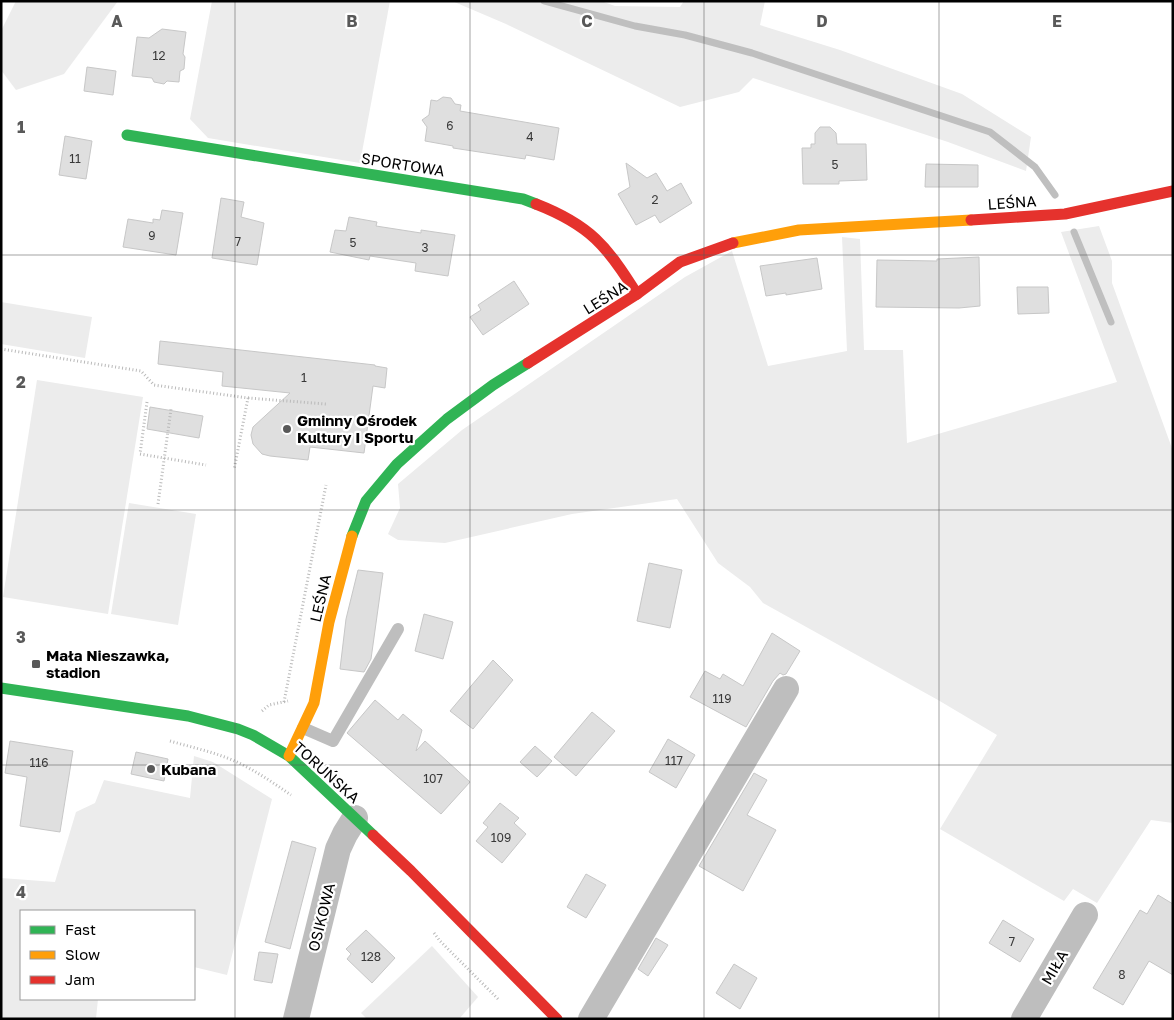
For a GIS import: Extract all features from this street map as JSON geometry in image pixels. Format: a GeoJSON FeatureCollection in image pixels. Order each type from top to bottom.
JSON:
{"type":"FeatureCollection","features":[{"type":"Feature","properties":{"kind":"street","name":"SPORTOWA"},"geometry":{"type":"LineString","coordinates":[[127,135],[523,199],[550,208],[578,223],[603,245],[637,294]]}},
{"type":"Feature","properties":{"kind":"street","name":"LEŚNA"},"geometry":{"type":"LineString","coordinates":[[289,756],[314,703],[329,622],[350,540],[366,502],[397,464],[447,419],[493,385],[637,294],[680,262],[730,243],[799,230],[1065,214],[1173,190]]}},
{"type":"Feature","properties":{"kind":"street","name":"TORUŃSKA"},"geometry":{"type":"LineString","coordinates":[[1,688],[188,716],[253,734],[289,756],[411,871],[558,1019]]}},
{"type":"Feature","properties":{"kind":"street"},"geometry":{"type":"LineString","coordinates":[[590,1019],[786,689]]}},
{"type":"Feature","properties":{"kind":"street","name":"OSIKOWA"},"geometry":{"type":"LineString","coordinates":[[296,1019],[338,849],[355,818]]}},
{"type":"Feature","properties":{"kind":"street","name":"MIŁA"},"geometry":{"type":"LineString","coordinates":[[1024,1019],[1084,915]]}},
{"type":"Feature","properties":{"kind":"lane"},"geometry":{"type":"LineString","coordinates":[[303,728],[333,741],[398,629]]}},
{"type":"Feature","properties":{"kind":"path"},"geometry":{"type":"LineString","coordinates":[[1,348],[141,371],[154,385],[248,398],[326,404]]}},
{"type":"Feature","properties":{"kind":"path"},"geometry":{"type":"LineString","coordinates":[[234,470],[248,398]]}},
{"type":"Feature","properties":{"kind":"path"},"geometry":{"type":"LineString","coordinates":[[147,402],[140,454],[206,465]]}},
{"type":"Feature","properties":{"kind":"path"},"geometry":{"type":"LineString","coordinates":[[158,504],[171,409]]}},
{"type":"Feature","properties":{"kind":"path"},"geometry":{"type":"LineString","coordinates":[[284,702],[326,485]]}},
{"type":"Feature","properties":{"kind":"path"},"geometry":{"type":"LineString","coordinates":[[166,740],[211,752],[241,764],[295,798]]}},
{"type":"Feature","properties":{"kind":"path"},"geometry":{"type":"LineString","coordinates":[[440,941],[501,1001]]}},
{"type":"Feature","properties":{"kind":"shaded area"},"geometry":{"type":"Polygon","coordinates":[[[16,1],[118,1],[64,74],[16,90],[1,70],[1,31],[16,1]]]}},
{"type":"Feature","properties":{"kind":"shaded area"},"geometry":{"type":"Polygon","coordinates":[[[212,1],[390,1],[360,163],[208,138],[190,119],[212,1]]]}},
{"type":"Feature","properties":{"kind":"shaded area"},"geometry":{"type":"Polygon","coordinates":[[[452,1],[601,1],[615,6],[680,7],[684,1],[765,1],[760,25],[840,50],[962,94],[1031,137],[1026,171],[948,142],[753,78],[739,92],[680,107],[506,24],[452,1]]]}},
{"type":"Feature","properties":{"kind":"shaded area"},"geometry":{"type":"Polygon","coordinates":[[[1099,226],[1112,261],[1112,283],[1173,451],[1173,823],[1151,820],[1097,903],[1073,889],[1064,901],[940,829],[997,735],[763,603],[750,587],[718,563],[677,499],[572,514],[445,543],[398,540],[388,534],[400,508],[398,484],[462,430],[685,277],[732,251],[768,366],[847,351],[842,237],[860,239],[864,350],[903,350],[907,443],[1117,382],[1061,232],[1099,226]]]}},
{"type":"Feature","properties":{"kind":"shaded area"},"geometry":{"type":"Polygon","coordinates":[[[1,302],[92,317],[85,358],[1,344],[1,302]]]}},
{"type":"Feature","properties":{"kind":"shaded area"},"geometry":{"type":"Polygon","coordinates":[[[37,380],[143,397],[108,614],[3,597],[37,380]]]}},
{"type":"Feature","properties":{"kind":"shaded area"},"geometry":{"type":"Polygon","coordinates":[[[129,503],[196,514],[178,625],[111,614],[129,503]]]}},
{"type":"Feature","properties":{"kind":"shaded area"},"geometry":{"type":"Polygon","coordinates":[[[194,756],[213,762],[272,799],[227,975],[195,967],[195,910],[20,910],[20,1000],[98,1000],[96,1019],[1,1019],[1,878],[55,882],[76,812],[95,803],[104,780],[190,798],[194,756]]]}},
{"type":"Feature","properties":{"kind":"shaded area"},"geometry":{"type":"Polygon","coordinates":[[[432,946],[478,997],[459,1019],[367,1019],[361,1013],[432,946]]]}},
{"type":"Feature","properties":{"kind":"building"},"geometry":{"type":"Polygon","coordinates":[[[162,29],[186,32],[183,54],[185,57],[184,69],[180,71],[179,82],[167,81],[164,84],[154,82],[152,78],[132,76],[137,37],[149,38],[162,29]]]}},
{"type":"Feature","properties":{"kind":"building"},"geometry":{"type":"Polygon","coordinates":[[[87,67],[116,71],[113,95],[84,91],[87,67]]]}},
{"type":"Feature","properties":{"kind":"building"},"geometry":{"type":"Polygon","coordinates":[[[443,97],[451,98],[455,104],[461,105],[460,111],[559,128],[554,160],[526,155],[525,159],[453,148],[453,146],[425,141],[427,127],[422,120],[429,115],[431,100],[437,101],[443,97]]]}},
{"type":"Feature","properties":{"kind":"building"},"geometry":{"type":"Polygon","coordinates":[[[820,127],[830,127],[836,133],[837,144],[866,144],[867,180],[839,181],[839,184],[803,184],[802,148],[811,148],[811,144],[815,144],[815,133],[820,127]]]}},
{"type":"Feature","properties":{"kind":"building"},"geometry":{"type":"Polygon","coordinates":[[[65,136],[92,141],[86,179],[59,175],[65,136]]]}},
{"type":"Feature","properties":{"kind":"building"},"geometry":{"type":"Polygon","coordinates":[[[626,163],[647,178],[656,173],[667,191],[681,183],[692,203],[660,223],[655,215],[636,225],[618,194],[630,187],[626,163]]]}},
{"type":"Feature","properties":{"kind":"building"},"geometry":{"type":"Polygon","coordinates":[[[926,164],[978,165],[978,187],[925,187],[926,164]]]}},
{"type":"Feature","properties":{"kind":"building"},"geometry":{"type":"Polygon","coordinates":[[[221,198],[244,202],[241,217],[264,223],[257,265],[212,258],[221,198]]]}},
{"type":"Feature","properties":{"kind":"building"},"geometry":{"type":"Polygon","coordinates":[[[162,210],[183,213],[176,255],[123,247],[128,219],[153,223],[153,219],[160,220],[162,210]]]}},
{"type":"Feature","properties":{"kind":"building"},"geometry":{"type":"Polygon","coordinates":[[[349,217],[377,222],[376,226],[421,233],[421,230],[455,235],[448,276],[415,271],[416,263],[370,256],[369,260],[330,252],[335,230],[346,231],[349,217]]]}},
{"type":"Feature","properties":{"kind":"building"},"geometry":{"type":"Polygon","coordinates":[[[979,257],[980,306],[959,308],[876,307],[877,260],[937,261],[937,259],[979,257]]]}},
{"type":"Feature","properties":{"kind":"building"},"geometry":{"type":"Polygon","coordinates":[[[817,258],[822,289],[766,296],[760,266],[817,258]]]}},
{"type":"Feature","properties":{"kind":"building"},"geometry":{"type":"Polygon","coordinates":[[[514,281],[529,304],[483,335],[470,317],[481,310],[478,305],[514,281]]]}},
{"type":"Feature","properties":{"kind":"building"},"geometry":{"type":"Polygon","coordinates":[[[1017,287],[1048,287],[1049,313],[1018,314],[1017,287]]]}},
{"type":"Feature","properties":{"kind":"building"},"geometry":{"type":"Polygon","coordinates":[[[160,341],[375,365],[387,368],[385,388],[373,386],[364,453],[310,447],[308,460],[262,454],[253,444],[251,435],[253,427],[290,393],[222,386],[223,372],[158,364],[160,341]]]}},
{"type":"Feature","properties":{"kind":"building"},"geometry":{"type":"Polygon","coordinates":[[[150,407],[203,416],[199,438],[147,429],[150,407]]]}},
{"type":"Feature","properties":{"kind":"building"},"geometry":{"type":"Polygon","coordinates":[[[649,563],[682,570],[670,628],[637,621],[649,563]]]}},
{"type":"Feature","properties":{"kind":"building"},"geometry":{"type":"Polygon","coordinates":[[[358,570],[383,573],[371,659],[364,672],[340,669],[346,619],[358,570]]]}},
{"type":"Feature","properties":{"kind":"building"},"geometry":{"type":"Polygon","coordinates":[[[424,614],[453,622],[443,659],[415,651],[424,614]]]}},
{"type":"Feature","properties":{"kind":"building"},"geometry":{"type":"Polygon","coordinates":[[[772,633],[800,651],[786,674],[780,673],[773,681],[746,727],[690,697],[705,671],[720,679],[723,674],[743,686],[772,633]]]}},
{"type":"Feature","properties":{"kind":"building"},"geometry":{"type":"Polygon","coordinates":[[[493,660],[513,680],[473,729],[450,711],[493,660]]]}},
{"type":"Feature","properties":{"kind":"building"},"geometry":{"type":"Polygon","coordinates":[[[375,700],[398,720],[403,714],[422,730],[416,751],[425,741],[470,782],[441,814],[347,733],[375,700]]]}},
{"type":"Feature","properties":{"kind":"building"},"geometry":{"type":"Polygon","coordinates":[[[592,712],[615,731],[576,776],[554,757],[592,712]]]}},
{"type":"Feature","properties":{"kind":"building"},"geometry":{"type":"Polygon","coordinates":[[[668,739],[695,755],[676,788],[649,772],[668,739]]]}},
{"type":"Feature","properties":{"kind":"building"},"geometry":{"type":"Polygon","coordinates":[[[10,741],[73,751],[60,832],[20,826],[27,777],[5,773],[10,741]]]}},
{"type":"Feature","properties":{"kind":"building"},"geometry":{"type":"Polygon","coordinates":[[[535,746],[552,761],[537,777],[520,762],[535,746]]]}},
{"type":"Feature","properties":{"kind":"building"},"geometry":{"type":"Polygon","coordinates":[[[136,752],[168,759],[164,781],[131,774],[136,752]]]}},
{"type":"Feature","properties":{"kind":"building"},"geometry":{"type":"Polygon","coordinates":[[[754,773],[767,780],[747,815],[776,830],[743,891],[699,866],[754,773]]]}},
{"type":"Feature","properties":{"kind":"building"},"geometry":{"type":"Polygon","coordinates":[[[500,803],[519,818],[514,823],[526,834],[502,863],[476,841],[488,827],[483,823],[500,803]]]}},
{"type":"Feature","properties":{"kind":"building"},"geometry":{"type":"Polygon","coordinates":[[[292,841],[316,848],[290,949],[265,942],[292,841]]]}},
{"type":"Feature","properties":{"kind":"building"},"geometry":{"type":"Polygon","coordinates":[[[586,874],[606,885],[586,918],[567,907],[586,874]]]}},
{"type":"Feature","properties":{"kind":"building"},"geometry":{"type":"Polygon","coordinates":[[[1158,895],[1173,904],[1173,975],[1149,961],[1123,1005],[1093,988],[1140,910],[1147,914],[1158,895]]]}},
{"type":"Feature","properties":{"kind":"building"},"geometry":{"type":"Polygon","coordinates":[[[1003,920],[1034,939],[1020,962],[989,943],[1003,920]]]}},
{"type":"Feature","properties":{"kind":"building"},"geometry":{"type":"Polygon","coordinates":[[[366,930],[395,958],[372,983],[347,959],[351,954],[346,949],[366,930]]]}},
{"type":"Feature","properties":{"kind":"building"},"geometry":{"type":"Polygon","coordinates":[[[656,938],[668,945],[648,976],[638,969],[656,938]]]}},
{"type":"Feature","properties":{"kind":"building"},"geometry":{"type":"Polygon","coordinates":[[[259,952],[278,954],[272,983],[254,980],[259,952]]]}},
{"type":"Feature","properties":{"kind":"building"},"geometry":{"type":"Polygon","coordinates":[[[734,964],[757,978],[740,1009],[716,993],[734,964]]]}},
{"type":"Feature","properties":{"kind":"waterway"},"geometry":{"type":"LineString","coordinates":[[544,1],[635,26],[685,35],[752,53],[990,132],[1035,167],[1055,195]]}},
{"type":"Feature","properties":{"kind":"waterway"},"geometry":{"type":"LineString","coordinates":[[1074,232],[1111,322]]}},
{"type":"Feature","properties":{"kind":"traffic: fast"},"geometry":{"type":"LineString","coordinates":[[127,135],[523,199],[536,204]]}},
{"type":"Feature","properties":{"kind":"traffic: fast"},"geometry":{"type":"LineString","coordinates":[[352,536],[366,501],[397,464],[447,419],[493,385],[528,363]]}},
{"type":"Feature","properties":{"kind":"traffic: fast"},"geometry":{"type":"LineString","coordinates":[[1,688],[188,716],[238,729],[253,735],[289,756],[373,835]]}},
{"type":"Feature","properties":{"kind":"traffic: slow"},"geometry":{"type":"LineString","coordinates":[[733,243],[799,230],[971,220]]}},
{"type":"Feature","properties":{"kind":"traffic: slow"},"geometry":{"type":"LineString","coordinates":[[289,756],[314,703],[329,622],[352,536]]}},
{"type":"Feature","properties":{"kind":"traffic: jam"},"geometry":{"type":"LineString","coordinates":[[971,220],[1065,214],[1173,191]]}},
{"type":"Feature","properties":{"kind":"traffic: jam"},"geometry":{"type":"LineString","coordinates":[[536,204],[570,220],[596,239],[616,263],[637,294]]}},
{"type":"Feature","properties":{"kind":"traffic: jam"},"geometry":{"type":"LineString","coordinates":[[528,363],[637,294],[680,262],[733,243]]}},
{"type":"Feature","properties":{"kind":"traffic: jam"},"geometry":{"type":"LineString","coordinates":[[373,835],[557,1019]]}},
{"type":"Feature","properties":{"kind":"place","name":"Gminny Ośrodek Kultury I Sportu"},"geometry":{"type":"Point","coordinates":[287,429]}},
{"type":"Feature","properties":{"kind":"place","name":"Mała Nieszawka, stadion"},"geometry":{"type":"Point","coordinates":[36,664]}},
{"type":"Feature","properties":{"kind":"place","name":"Kubana"},"geometry":{"type":"Point","coordinates":[151,769]}}]}
